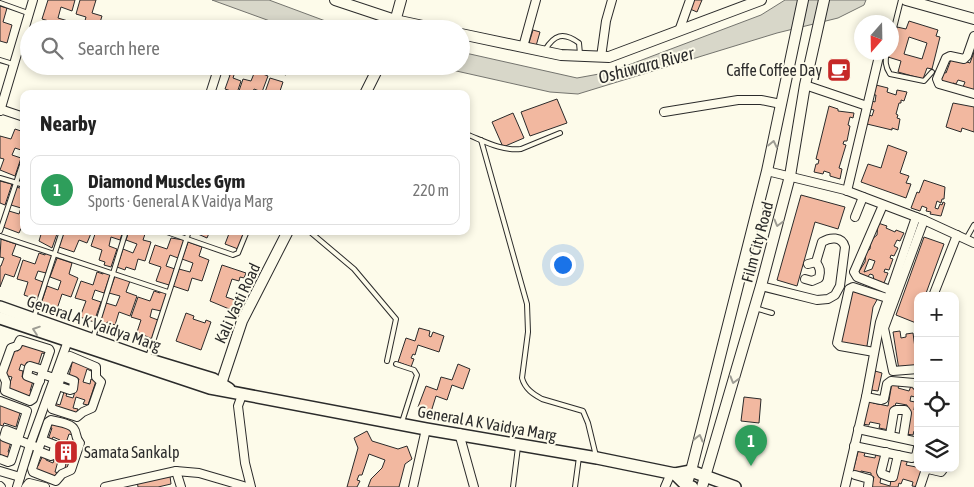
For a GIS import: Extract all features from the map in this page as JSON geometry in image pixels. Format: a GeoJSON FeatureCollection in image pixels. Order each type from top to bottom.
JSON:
{"type":"FeatureCollection","features":[{"type":"Feature","properties":{"kind":"main road","name":"General A K Vaidya Marg"},"geometry":{"type":"LineString","coordinates":[[0,307],[33,319],[70,337],[93,340],[147,360],[213,379],[219,387]]}},
{"type":"Feature","properties":{"kind":"main road","name":"General A K Vaidya Marg"},"geometry":{"type":"LineString","coordinates":[[0,318],[70,337],[237,393],[402,425],[459,433],[597,458],[673,474],[691,471],[704,482],[735,487]]}},
{"type":"Feature","properties":{"kind":"main road"},"geometry":{"type":"LineString","coordinates":[[673,474],[689,486]]}},
{"type":"Feature","properties":{"kind":"street"},"geometry":{"type":"LineString","coordinates":[[26,20],[33,0]]}},
{"type":"Feature","properties":{"kind":"street"},"geometry":{"type":"LineString","coordinates":[[335,0],[384,20]]}},
{"type":"Feature","properties":{"kind":"street"},"geometry":{"type":"LineString","coordinates":[[395,20],[401,0]]}},
{"type":"Feature","properties":{"kind":"street"},"geometry":{"type":"LineString","coordinates":[[523,47],[536,0]]}},
{"type":"Feature","properties":{"kind":"street"},"geometry":{"type":"LineString","coordinates":[[601,56],[606,20],[612,0]]}},
{"type":"Feature","properties":{"kind":"street"},"geometry":{"type":"LineString","coordinates":[[679,31],[690,0]]}},
{"type":"Feature","properties":{"kind":"street"},"geometry":{"type":"LineString","coordinates":[[470,36],[561,55],[609,57],[761,0]]}},
{"type":"Feature","properties":{"kind":"street","name":"Film City Road"},"geometry":{"type":"LineString","coordinates":[[689,486],[691,471],[767,171],[803,0]]}},
{"type":"Feature","properties":{"kind":"street","name":"Film City Road"},"geometry":{"type":"LineString","coordinates":[[704,482],[761,286],[790,176],[804,85],[824,0]]}},
{"type":"Feature","properties":{"kind":"street"},"geometry":{"type":"LineString","coordinates":[[906,0],[974,19]]}},
{"type":"Feature","properties":{"kind":"street"},"geometry":{"type":"LineString","coordinates":[[974,36],[967,56],[964,59],[950,56],[946,58],[937,79],[939,84],[974,94]]}},
{"type":"Feature","properties":{"kind":"street"},"geometry":{"type":"LineString","coordinates":[[20,42],[0,110],[20,116]]}},
{"type":"Feature","properties":{"kind":"street"},"geometry":{"type":"LineString","coordinates":[[792,56],[810,61]]}},
{"type":"Feature","properties":{"kind":"street"},"geometry":{"type":"LineString","coordinates":[[847,191],[878,60]]}},
{"type":"Feature","properties":{"kind":"street"},"geometry":{"type":"LineString","coordinates":[[211,90],[216,75]]}},
{"type":"Feature","properties":{"kind":"street"},"geometry":{"type":"LineString","coordinates":[[367,90],[375,75]]}},
{"type":"Feature","properties":{"kind":"street"},"geometry":{"type":"LineString","coordinates":[[804,85],[867,106]]}},
{"type":"Feature","properties":{"kind":"street"},"geometry":{"type":"LineString","coordinates":[[664,112],[738,100],[761,100],[781,104]]}},
{"type":"Feature","properties":{"kind":"street"},"geometry":{"type":"LineString","coordinates":[[767,171],[847,191],[924,220],[974,243]]}},
{"type":"Feature","properties":{"kind":"street"},"geometry":{"type":"LineString","coordinates":[[854,216],[861,197]]}},
{"type":"Feature","properties":{"kind":"street"},"geometry":{"type":"LineString","coordinates":[[883,205],[854,272],[857,277],[889,294]]}},
{"type":"Feature","properties":{"kind":"street"},"geometry":{"type":"LineString","coordinates":[[845,487],[866,397],[880,322],[916,217]]}},
{"type":"Feature","properties":{"kind":"street"},"geometry":{"type":"LineString","coordinates":[[914,370],[893,371],[884,328],[924,220]]}},
{"type":"Feature","properties":{"kind":"street","name":"Kali Vasti Road"},"geometry":{"type":"LineString","coordinates":[[219,387],[242,321],[286,235]]}},
{"type":"Feature","properties":{"kind":"street"},"geometry":{"type":"LineString","coordinates":[[935,292],[957,236]]}},
{"type":"Feature","properties":{"kind":"street"},"geometry":{"type":"LineString","coordinates":[[761,286],[817,300],[828,299],[835,295],[840,286],[844,243],[839,239],[828,238],[822,242],[812,263],[820,267],[819,278],[812,281],[805,279]]}},
{"type":"Feature","properties":{"kind":"street"},"geometry":{"type":"LineString","coordinates":[[874,352],[840,346],[838,343],[849,289],[853,287],[889,294]]}},
{"type":"Feature","properties":{"kind":"street"},"geometry":{"type":"LineString","coordinates":[[17,487],[30,445],[58,380],[70,356],[94,365],[96,377],[101,382],[92,408],[77,417],[52,409],[51,406],[58,380],[70,337]]}},
{"type":"Feature","properties":{"kind":"street"},"geometry":{"type":"LineString","coordinates":[[22,339],[50,351],[42,375],[33,399],[30,401],[5,391],[6,382],[2,373],[11,348],[17,346],[22,339]]}},
{"type":"Feature","properties":{"kind":"street"},"geometry":{"type":"LineString","coordinates":[[42,375],[58,380]]}},
{"type":"Feature","properties":{"kind":"street"},"geometry":{"type":"LineString","coordinates":[[866,397],[884,399],[887,384],[891,381],[914,383]]}},
{"type":"Feature","properties":{"kind":"street"},"geometry":{"type":"LineString","coordinates":[[237,393],[245,463],[251,487]]}},
{"type":"Feature","properties":{"kind":"street"},"geometry":{"type":"LineString","coordinates":[[0,401],[27,411],[11,461],[8,462],[0,459]]}},
{"type":"Feature","properties":{"kind":"street"},"geometry":{"type":"LineString","coordinates":[[890,435],[894,411],[905,410],[907,413],[903,438]]}},
{"type":"Feature","properties":{"kind":"street"},"geometry":{"type":"LineString","coordinates":[[51,420],[72,426],[80,443],[71,470],[62,474],[56,481],[33,472],[32,469],[40,446],[48,422],[51,420]]}},
{"type":"Feature","properties":{"kind":"street"},"geometry":{"type":"LineString","coordinates":[[413,487],[426,429]]}},
{"type":"Feature","properties":{"kind":"street"},"geometry":{"type":"LineString","coordinates":[[858,429],[914,441]]}},
{"type":"Feature","properties":{"kind":"street"},"geometry":{"type":"LineString","coordinates":[[459,433],[474,487]]}},
{"type":"Feature","properties":{"kind":"street"},"geometry":{"type":"LineString","coordinates":[[18,439],[30,445],[40,446]]}},
{"type":"Feature","properties":{"kind":"street"},"geometry":{"type":"LineString","coordinates":[[854,446],[914,457]]}},
{"type":"Feature","properties":{"kind":"street"},"geometry":{"type":"LineString","coordinates":[[886,452],[881,472],[890,478],[893,476],[898,455]]}},
{"type":"Feature","properties":{"kind":"street"},"geometry":{"type":"LineString","coordinates":[[0,470],[20,477]]}},
{"type":"Feature","properties":{"kind":"street"},"geometry":{"type":"LineString","coordinates":[[105,487],[176,471],[198,473],[247,487]]}},
{"type":"Feature","properties":{"kind":"street"},"geometry":{"type":"LineString","coordinates":[[176,471],[181,487]]}},
{"type":"Feature","properties":{"kind":"street"},"geometry":{"type":"LineString","coordinates":[[920,487],[924,472]]}},
{"type":"Feature","properties":{"kind":"street"},"geometry":{"type":"LineString","coordinates":[[665,487],[673,474]]}},
{"type":"Feature","properties":{"kind":"street"},"geometry":{"type":"LineString","coordinates":[[855,475],[869,479],[868,487]]}},
{"type":"Feature","properties":{"kind":"street"},"geometry":{"type":"LineString","coordinates":[[26,487],[29,482],[45,487]]}},
{"type":"Feature","properties":{"kind":"lane"},"geometry":{"type":"LineString","coordinates":[[897,15],[901,0]]}},
{"type":"Feature","properties":{"kind":"lane"},"geometry":{"type":"LineString","coordinates":[[0,3],[28,13]]}},
{"type":"Feature","properties":{"kind":"lane"},"geometry":{"type":"LineString","coordinates":[[544,52],[552,39],[564,36],[579,43],[580,56]]}},
{"type":"Feature","properties":{"kind":"lane"},"geometry":{"type":"LineString","coordinates":[[0,60],[14,64]]}},
{"type":"Feature","properties":{"kind":"lane"},"geometry":{"type":"LineString","coordinates":[[885,60],[890,74],[924,81],[932,72]]}},
{"type":"Feature","properties":{"kind":"lane"},"geometry":{"type":"LineString","coordinates":[[470,136],[502,148],[521,149],[560,133]]}},
{"type":"Feature","properties":{"kind":"lane"},"geometry":{"type":"LineString","coordinates":[[481,140],[527,304],[528,332],[522,378],[524,385],[542,399],[583,411],[597,458]]}},
{"type":"Feature","properties":{"kind":"lane"},"geometry":{"type":"LineString","coordinates":[[0,231],[20,170]]}},
{"type":"Feature","properties":{"kind":"lane"},"geometry":{"type":"LineString","coordinates":[[0,178],[20,184]]}},
{"type":"Feature","properties":{"kind":"lane"},"geometry":{"type":"LineString","coordinates":[[966,240],[974,225]]}},
{"type":"Feature","properties":{"kind":"lane"},"geometry":{"type":"LineString","coordinates":[[33,319],[61,235]]}},
{"type":"Feature","properties":{"kind":"lane"},"geometry":{"type":"LineString","coordinates":[[93,340],[125,235]]}},
{"type":"Feature","properties":{"kind":"lane"},"geometry":{"type":"LineString","coordinates":[[175,235],[233,255],[238,253],[245,235]]}},
{"type":"Feature","properties":{"kind":"lane"},"geometry":{"type":"LineString","coordinates":[[147,360],[188,235]]}},
{"type":"Feature","properties":{"kind":"lane"},"geometry":{"type":"LineString","coordinates":[[314,235],[354,269],[396,319],[387,361]]}},
{"type":"Feature","properties":{"kind":"lane"},"geometry":{"type":"LineString","coordinates":[[0,236],[168,292]]}},
{"type":"Feature","properties":{"kind":"lane"},"geometry":{"type":"LineString","coordinates":[[754,308],[772,313]]}},
{"type":"Feature","properties":{"kind":"lane"},"geometry":{"type":"LineString","coordinates":[[396,364],[414,370],[417,375],[402,425]]}},
{"type":"Feature","properties":{"kind":"lane"},"geometry":{"type":"LineString","coordinates":[[512,487],[518,444]]}},
{"type":"Feature","properties":{"kind":"lane"},"geometry":{"type":"LineString","coordinates":[[575,487],[580,455]]}},
{"type":"Feature","properties":{"kind":"water"},"geometry":{"type":"Polygon","coordinates":[[[212,0],[269,0],[323,20],[267,20],[212,0]]]}},
{"type":"Feature","properties":{"kind":"water","name":"Oshiwara River"},"geometry":{"type":"Polygon","coordinates":[[[785,0],[866,0],[864,5],[838,18],[777,33],[578,94],[550,92],[470,74],[470,54],[577,78],[610,72],[761,15],[785,0]]]}},
{"type":"Feature","properties":{"kind":"building"},"geometry":{"type":"Polygon","coordinates":[[[48,0],[75,0],[72,11],[61,7],[58,18],[65,20],[42,19],[48,0]]]}},
{"type":"Feature","properties":{"kind":"building"},"geometry":{"type":"Polygon","coordinates":[[[80,0],[96,0],[92,13],[102,16],[101,20],[85,20],[86,17],[76,14],[80,0]]]}},
{"type":"Feature","properties":{"kind":"building"},"geometry":{"type":"Polygon","coordinates":[[[694,0],[702,0],[697,12],[690,9],[694,0]]]}},
{"type":"Feature","properties":{"kind":"building"},"geometry":{"type":"Polygon","coordinates":[[[0,6],[7,8],[3,22],[12,25],[7,43],[0,41],[0,6]]]}},
{"type":"Feature","properties":{"kind":"building"},"geometry":{"type":"Polygon","coordinates":[[[909,21],[938,30],[936,36],[940,37],[932,69],[927,68],[923,79],[898,72],[901,61],[898,60],[899,27],[906,29],[909,21]],[[909,37],[904,54],[922,59],[927,43],[909,37]]]}},
{"type":"Feature","properties":{"kind":"building"},"geometry":{"type":"Polygon","coordinates":[[[533,30],[540,32],[536,46],[529,43],[533,30]]]}},
{"type":"Feature","properties":{"kind":"building"},"geometry":{"type":"Polygon","coordinates":[[[974,52],[974,93],[965,90],[966,88],[963,87],[965,82],[958,80],[956,84],[953,83],[952,87],[939,82],[943,72],[946,73],[952,57],[970,63],[974,52]]]}},
{"type":"Feature","properties":{"kind":"building"},"geometry":{"type":"Polygon","coordinates":[[[230,75],[234,75],[233,78],[241,81],[238,90],[225,89],[230,75]]]}},
{"type":"Feature","properties":{"kind":"building"},"geometry":{"type":"Polygon","coordinates":[[[253,75],[268,76],[263,90],[239,90],[243,79],[251,81],[253,75]]]}},
{"type":"Feature","properties":{"kind":"building"},"geometry":{"type":"Polygon","coordinates":[[[270,78],[283,82],[280,90],[266,90],[270,78]]]}},
{"type":"Feature","properties":{"kind":"building"},"geometry":{"type":"Polygon","coordinates":[[[876,85],[888,88],[887,92],[896,95],[897,90],[907,92],[904,101],[901,100],[901,103],[899,103],[896,114],[898,115],[897,118],[900,119],[898,130],[867,124],[869,115],[872,116],[874,110],[870,109],[872,101],[875,102],[876,85]]]}},
{"type":"Feature","properties":{"kind":"building"},"geometry":{"type":"Polygon","coordinates":[[[557,99],[567,123],[530,136],[521,112],[557,99]]]}},
{"type":"Feature","properties":{"kind":"building"},"geometry":{"type":"Polygon","coordinates":[[[953,103],[974,107],[974,132],[962,128],[961,132],[946,127],[953,103]]]}},
{"type":"Feature","properties":{"kind":"building"},"geometry":{"type":"Polygon","coordinates":[[[829,106],[838,109],[838,111],[854,113],[853,118],[850,117],[848,125],[850,126],[847,141],[844,141],[843,144],[846,145],[839,168],[842,169],[840,179],[830,176],[830,173],[824,171],[823,174],[814,172],[819,160],[816,159],[829,106]]]}},
{"type":"Feature","properties":{"kind":"building"},"geometry":{"type":"Polygon","coordinates":[[[513,113],[524,138],[503,147],[492,122],[513,113]]]}},
{"type":"Feature","properties":{"kind":"building"},"geometry":{"type":"Polygon","coordinates":[[[15,129],[20,131],[20,150],[15,148],[12,155],[20,158],[20,161],[15,176],[0,170],[4,159],[0,158],[0,136],[11,139],[15,129]]]}},
{"type":"Feature","properties":{"kind":"building"},"geometry":{"type":"Polygon","coordinates":[[[888,145],[907,152],[900,173],[909,176],[906,183],[911,184],[906,198],[861,182],[868,164],[881,168],[888,145]]]}},
{"type":"Feature","properties":{"kind":"building"},"geometry":{"type":"Polygon","coordinates":[[[924,180],[945,187],[944,199],[942,199],[941,203],[937,201],[935,208],[938,209],[940,204],[945,203],[941,216],[930,214],[931,212],[926,211],[927,208],[922,206],[920,211],[911,208],[924,180]]]}},
{"type":"Feature","properties":{"kind":"building"},"geometry":{"type":"Polygon","coordinates":[[[0,181],[12,184],[5,205],[0,203],[0,181]]]}},
{"type":"Feature","properties":{"kind":"building"},"geometry":{"type":"Polygon","coordinates":[[[16,187],[20,188],[20,208],[11,205],[16,187]]]}},
{"type":"Feature","properties":{"kind":"building"},"geometry":{"type":"Polygon","coordinates":[[[801,195],[845,207],[838,229],[815,222],[797,286],[777,280],[801,195]]]}},
{"type":"Feature","properties":{"kind":"building"},"geometry":{"type":"Polygon","coordinates":[[[9,211],[19,214],[20,211],[19,233],[3,227],[9,211]]]}},
{"type":"Feature","properties":{"kind":"building"},"geometry":{"type":"Polygon","coordinates":[[[878,223],[887,226],[886,228],[895,232],[896,230],[904,233],[900,241],[897,240],[894,246],[898,248],[894,256],[891,255],[890,258],[893,259],[889,270],[885,269],[884,272],[888,273],[884,283],[874,280],[873,275],[870,274],[866,279],[858,273],[865,262],[866,252],[870,249],[871,240],[877,235],[878,223]],[[869,259],[864,272],[872,269],[875,261],[869,259]]]}},
{"type":"Feature","properties":{"kind":"building"},"geometry":{"type":"Polygon","coordinates":[[[41,235],[57,235],[52,248],[39,241],[41,235]]]}},
{"type":"Feature","properties":{"kind":"building"},"geometry":{"type":"Polygon","coordinates":[[[63,235],[90,235],[87,243],[79,240],[74,252],[59,247],[63,235]]]}},
{"type":"Feature","properties":{"kind":"building"},"geometry":{"type":"Polygon","coordinates":[[[95,235],[122,235],[120,240],[111,237],[109,246],[117,249],[111,267],[104,265],[105,262],[99,260],[102,250],[91,246],[95,235]]]}},
{"type":"Feature","properties":{"kind":"building"},"geometry":{"type":"Polygon","coordinates":[[[128,235],[145,235],[143,240],[151,242],[145,261],[138,259],[135,270],[126,267],[125,270],[117,267],[123,249],[133,253],[137,244],[126,240],[128,235]]]}},
{"type":"Feature","properties":{"kind":"building"},"geometry":{"type":"Polygon","coordinates":[[[228,235],[243,235],[238,249],[225,244],[228,235]]]}},
{"type":"Feature","properties":{"kind":"building"},"geometry":{"type":"Polygon","coordinates":[[[924,237],[944,244],[926,292],[914,292],[914,322],[896,315],[924,237]]]}},
{"type":"Feature","properties":{"kind":"building"},"geometry":{"type":"Polygon","coordinates":[[[171,238],[184,240],[178,258],[170,255],[166,266],[175,269],[169,285],[156,281],[161,267],[149,263],[155,245],[167,249],[171,238]]]}},
{"type":"Feature","properties":{"kind":"building"},"geometry":{"type":"Polygon","coordinates":[[[1,239],[16,244],[12,255],[21,258],[14,277],[5,274],[0,287],[0,266],[4,258],[0,257],[1,239]]]}},
{"type":"Feature","properties":{"kind":"building"},"geometry":{"type":"Polygon","coordinates":[[[188,242],[202,247],[199,256],[209,260],[202,281],[192,278],[188,291],[173,286],[179,269],[190,272],[193,263],[182,259],[188,242]]]}},
{"type":"Feature","properties":{"kind":"building"},"geometry":{"type":"Polygon","coordinates":[[[46,252],[53,254],[46,273],[38,271],[35,279],[43,282],[38,300],[24,295],[28,282],[17,279],[23,260],[35,264],[39,253],[45,255],[46,252]]]}},
{"type":"Feature","properties":{"kind":"building"},"geometry":{"type":"Polygon","coordinates":[[[57,258],[72,263],[69,274],[78,278],[71,297],[62,294],[57,309],[41,304],[47,286],[58,290],[61,281],[50,277],[57,258]]]}},
{"type":"Feature","properties":{"kind":"building"},"geometry":{"type":"Polygon","coordinates":[[[222,265],[246,273],[244,278],[240,277],[239,281],[232,279],[226,297],[238,301],[234,311],[210,301],[222,265]]]}},
{"type":"Feature","properties":{"kind":"building"},"geometry":{"type":"Polygon","coordinates":[[[104,271],[111,273],[104,293],[95,290],[92,299],[101,302],[94,322],[80,317],[86,301],[75,298],[81,281],[93,285],[97,272],[103,274],[104,271]]]}},
{"type":"Feature","properties":{"kind":"building"},"geometry":{"type":"Polygon","coordinates":[[[115,276],[130,281],[126,292],[137,296],[130,316],[119,312],[115,325],[107,322],[106,326],[99,324],[106,303],[116,306],[120,296],[109,293],[115,276]]]}},
{"type":"Feature","properties":{"kind":"building"},"geometry":{"type":"Polygon","coordinates":[[[161,290],[168,293],[161,311],[152,309],[150,317],[158,320],[152,339],[137,332],[141,320],[131,317],[138,297],[150,301],[154,291],[160,293],[161,290]]]}},
{"type":"Feature","properties":{"kind":"building"},"geometry":{"type":"Polygon","coordinates":[[[852,291],[878,298],[873,307],[867,346],[863,348],[842,343],[841,341],[852,291]]]}},
{"type":"Feature","properties":{"kind":"building"},"geometry":{"type":"Polygon","coordinates":[[[186,313],[194,316],[193,319],[205,323],[206,320],[211,322],[201,350],[176,341],[186,313]]]}},
{"type":"Feature","properties":{"kind":"building"},"geometry":{"type":"Polygon","coordinates":[[[419,328],[430,331],[429,336],[431,337],[433,332],[444,336],[439,352],[418,345],[415,355],[413,354],[411,358],[414,359],[411,367],[398,362],[406,338],[415,341],[419,328]]]}},
{"type":"Feature","properties":{"kind":"building"},"geometry":{"type":"Polygon","coordinates":[[[900,331],[901,338],[906,337],[906,334],[913,333],[914,368],[899,370],[893,332],[900,331]]]}},
{"type":"Feature","properties":{"kind":"building"},"geometry":{"type":"Polygon","coordinates":[[[21,341],[48,350],[46,354],[42,353],[38,366],[27,362],[25,366],[21,364],[19,370],[23,371],[22,377],[33,381],[30,391],[34,393],[32,397],[8,389],[12,377],[4,375],[12,349],[18,351],[21,341]]]}},
{"type":"Feature","properties":{"kind":"building"},"geometry":{"type":"Polygon","coordinates":[[[70,359],[93,365],[91,371],[87,369],[83,382],[90,384],[91,379],[96,381],[88,405],[83,404],[85,400],[76,397],[73,408],[78,409],[76,414],[53,406],[54,403],[60,405],[64,392],[67,393],[66,396],[73,398],[79,379],[69,376],[72,363],[68,362],[70,359]]]}},
{"type":"Feature","properties":{"kind":"building"},"geometry":{"type":"Polygon","coordinates":[[[458,364],[470,369],[463,389],[452,385],[447,400],[436,396],[431,412],[418,407],[426,386],[437,390],[441,377],[452,380],[458,364]]]}},
{"type":"Feature","properties":{"kind":"building"},"geometry":{"type":"Polygon","coordinates":[[[875,371],[882,373],[878,391],[871,390],[875,371]]]}},
{"type":"Feature","properties":{"kind":"building"},"geometry":{"type":"Polygon","coordinates":[[[892,383],[900,384],[898,388],[909,391],[911,386],[914,387],[914,397],[911,396],[910,401],[914,402],[913,435],[906,434],[907,405],[896,403],[893,406],[889,430],[879,428],[880,424],[870,422],[869,425],[862,424],[867,400],[888,406],[892,383]]]}},
{"type":"Feature","properties":{"kind":"building"},"geometry":{"type":"Polygon","coordinates":[[[744,397],[761,399],[759,423],[741,421],[744,397]]]}},
{"type":"Feature","properties":{"kind":"building"},"geometry":{"type":"Polygon","coordinates":[[[0,402],[26,411],[24,415],[20,413],[16,427],[4,423],[3,426],[0,425],[0,402]]]}},
{"type":"Feature","properties":{"kind":"building","name":"Samata Sankalp"},"geometry":{"type":"Polygon","coordinates":[[[50,422],[74,429],[73,435],[69,434],[65,446],[72,448],[73,444],[78,445],[70,470],[65,468],[66,464],[58,461],[55,472],[59,473],[57,479],[34,471],[35,466],[38,466],[43,455],[46,456],[46,460],[53,463],[60,440],[53,437],[51,441],[48,440],[52,428],[49,427],[50,422]]]}},
{"type":"Feature","properties":{"kind":"building"},"geometry":{"type":"Polygon","coordinates":[[[367,431],[372,441],[398,449],[407,446],[412,459],[405,464],[399,487],[368,487],[371,479],[382,468],[385,460],[369,454],[362,475],[359,475],[357,480],[360,481],[357,487],[347,487],[358,448],[354,438],[367,431]]]}},
{"type":"Feature","properties":{"kind":"building"},"geometry":{"type":"Polygon","coordinates":[[[0,438],[11,442],[8,452],[12,454],[10,458],[0,455],[0,438]]]}},
{"type":"Feature","properties":{"kind":"building"},"geometry":{"type":"Polygon","coordinates":[[[859,448],[866,450],[864,456],[875,458],[876,453],[884,455],[878,476],[881,477],[880,483],[890,486],[891,480],[894,481],[900,458],[908,460],[906,465],[914,467],[914,472],[923,472],[919,487],[912,486],[913,482],[903,479],[898,487],[871,487],[874,477],[871,476],[871,473],[853,471],[859,448]]]}},
{"type":"Feature","properties":{"kind":"building"},"geometry":{"type":"Polygon","coordinates":[[[170,476],[171,484],[158,487],[138,487],[137,481],[170,476]]]}},
{"type":"Feature","properties":{"kind":"place","name":"Caffe Coffee Day"},"geometry":{"type":"Point","coordinates":[839,70]}},
{"type":"Feature","properties":{"kind":"place","name":"Samata Sankalp"},"geometry":{"type":"Point","coordinates":[66,452]}},
{"type":"Feature","properties":{"kind":"place","name":"Diamond Muscles Gym"},"geometry":{"type":"Point","coordinates":[751,466]}}]}
